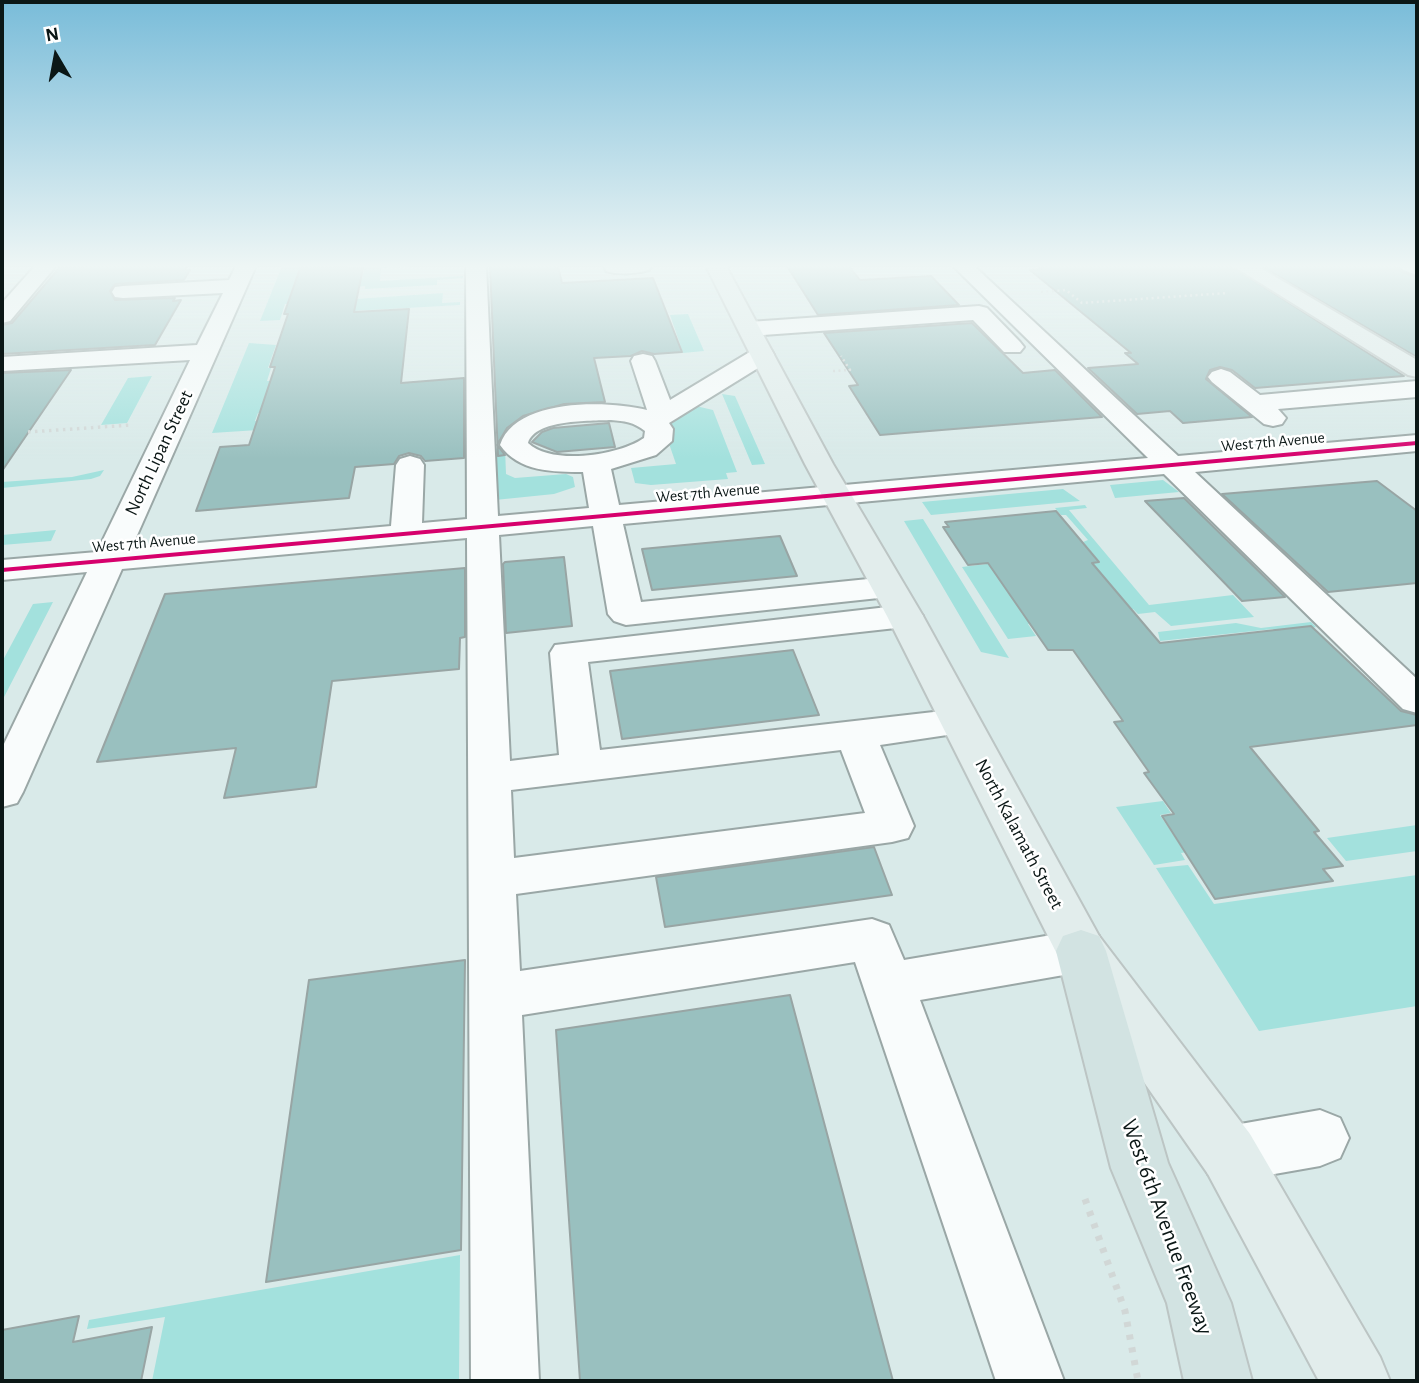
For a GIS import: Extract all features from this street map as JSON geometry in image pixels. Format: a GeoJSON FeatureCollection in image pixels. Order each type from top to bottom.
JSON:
{"type":"FeatureCollection","features":[{"type":"Feature","properties":{"kind":"highway","name":"West 6th Avenue Freeway"},"geometry":{"type":"LineString","coordinates":[[1081,951],[1140,1168],[1199,1303],[1219,1381]]}},
{"type":"Feature","properties":{"kind":"main road","name":"North Kalamath Street"},"geometry":{"type":"LineString","coordinates":[[750,331],[1081,951],[1229,1154],[1356,1381]]}},
{"type":"Feature","properties":{"kind":"main road"},"geometry":{"type":"LineString","coordinates":[[1353,331],[1417,369]]}},
{"type":"Feature","properties":{"kind":"street","name":"North Lipan Street"},"geometry":{"type":"LineString","coordinates":[[2,792],[216,331]]}},
{"type":"Feature","properties":{"kind":"street"},"geometry":{"type":"LineString","coordinates":[[478,331],[505,1381]]}},
{"type":"Feature","properties":{"kind":"street"},"geometry":{"type":"LineString","coordinates":[[996,331],[1031,367]]}},
{"type":"Feature","properties":{"kind":"street"},"geometry":{"type":"LineString","coordinates":[[1031,331],[1417,700]]}},
{"type":"Feature","properties":{"kind":"street"},"geometry":{"type":"LineString","coordinates":[[3,364],[206,352]]}},
{"type":"Feature","properties":{"kind":"street"},"geometry":{"type":"LineString","coordinates":[[480,431],[524,427],[557,416],[611,412],[657,419],[762,355]]}},
{"type":"Feature","properties":{"kind":"street"},"geometry":{"type":"LineString","coordinates":[[524,427],[517,433],[513,445],[528,458],[560,464],[627,458],[654,446],[660,435],[643,361]]}},
{"type":"Feature","properties":{"kind":"street"},"geometry":{"type":"LineString","coordinates":[[1221,377],[1317,452]]}},
{"type":"Feature","properties":{"kind":"street"},"geometry":{"type":"LineString","coordinates":[[1253,403],[1417,389]]}},
{"type":"Feature","properties":{"kind":"street","name":"West 7th Avenue"},"geometry":{"type":"LineString","coordinates":[[2,569],[1417,443]]}},
{"type":"Feature","properties":{"kind":"street"},"geometry":{"type":"LineString","coordinates":[[595,461],[625,614],[790,613]]}},
{"type":"Feature","properties":{"kind":"street"},"geometry":{"type":"LineString","coordinates":[[406,534],[410,465]]}},
{"type":"Feature","properties":{"kind":"street"},"geometry":{"type":"LineString","coordinates":[[581,767],[568,653],[790,613],[896,601]]}},
{"type":"Feature","properties":{"kind":"street"},"geometry":{"type":"LineString","coordinates":[[489,778],[960,722]]}},
{"type":"Feature","properties":{"kind":"street"},"geometry":{"type":"LineString","coordinates":[[491,879],[892,826],[855,734]]}},
{"type":"Feature","properties":{"kind":"street"},"geometry":{"type":"LineString","coordinates":[[495,996],[872,939],[1030,1381]]}},
{"type":"Feature","properties":{"kind":"street"},"geometry":{"type":"LineString","coordinates":[[888,984],[1081,951]]}},
{"type":"Feature","properties":{"kind":"street"},"geometry":{"type":"LineString","coordinates":[[1229,1154],[1320,1138]]}},
{"type":"Feature","properties":{"kind":"path"},"geometry":{"type":"LineString","coordinates":[[833,371],[850,370],[840,355]]}},
{"type":"Feature","properties":{"kind":"path"},"geometry":{"type":"LineString","coordinates":[[28,432],[132,425]]}},
{"type":"Feature","properties":{"kind":"path"},"geometry":{"type":"LineString","coordinates":[[1085,1199],[1113,1270],[1135,1350],[1138,1381]]}},
{"type":"Feature","properties":{"kind":"shaded area"},"geometry":{"type":"Polygon","coordinates":[[[675,331],[695,331],[704,351],[683,353],[675,331]]]}},
{"type":"Feature","properties":{"kind":"shaded area"},"geometry":{"type":"Polygon","coordinates":[[[249,343],[276,345],[268,368],[271,368],[267,381],[275,381],[264,412],[258,413],[255,421],[261,421],[258,430],[212,433],[249,343]]]}},
{"type":"Feature","properties":{"kind":"shaded area"},"geometry":{"type":"Polygon","coordinates":[[[152,376],[127,423],[101,425],[128,378],[152,376]]]}},
{"type":"Feature","properties":{"kind":"shaded area"},"geometry":{"type":"Polygon","coordinates":[[[722,394],[735,396],[765,464],[752,465],[722,394]]]}},
{"type":"Feature","properties":{"kind":"shaded area"},"geometry":{"type":"Polygon","coordinates":[[[696,406],[713,410],[737,472],[726,473],[728,479],[651,485],[635,483],[631,468],[676,464],[664,429],[696,406]]]}},
{"type":"Feature","properties":{"kind":"shaded area"},"geometry":{"type":"Polygon","coordinates":[[[505,448],[506,474],[515,478],[566,474],[573,477],[575,487],[554,494],[495,500],[493,449],[505,448]]]}},
{"type":"Feature","properties":{"kind":"shaded area"},"geometry":{"type":"Polygon","coordinates":[[[104,470],[100,476],[91,479],[2,488],[2,482],[72,477],[104,470]]]}},
{"type":"Feature","properties":{"kind":"shaded area"},"geometry":{"type":"Polygon","coordinates":[[[1163,480],[1179,492],[1115,498],[1110,485],[1163,480]]]}},
{"type":"Feature","properties":{"kind":"shaded area"},"geometry":{"type":"Polygon","coordinates":[[[1063,489],[1080,501],[931,515],[922,502],[1063,489]]]}},
{"type":"Feature","properties":{"kind":"shaded area"},"geometry":{"type":"Polygon","coordinates":[[[1085,505],[1087,508],[1069,510],[1149,605],[1233,595],[1254,617],[1171,626],[1155,612],[1138,614],[1133,609],[1111,611],[1061,567],[1100,562],[1083,542],[1088,540],[1066,515],[1061,515],[1055,508],[1085,505]]]}},
{"type":"Feature","properties":{"kind":"shaded area"},"geometry":{"type":"Polygon","coordinates":[[[923,519],[1009,658],[981,652],[904,521],[923,519]]]}},
{"type":"Feature","properties":{"kind":"shaded area"},"geometry":{"type":"Polygon","coordinates":[[[56,530],[51,541],[2,545],[2,535],[56,530]]]}},
{"type":"Feature","properties":{"kind":"shaded area"},"geometry":{"type":"Polygon","coordinates":[[[1011,561],[1049,621],[1028,624],[1036,636],[1008,639],[962,567],[1011,561]]]}},
{"type":"Feature","properties":{"kind":"shaded area"},"geometry":{"type":"Polygon","coordinates":[[[53,602],[2,701],[2,662],[33,604],[53,602]]]}},
{"type":"Feature","properties":{"kind":"shaded area"},"geometry":{"type":"Polygon","coordinates":[[[1311,622],[1316,627],[1280,636],[1273,629],[1160,641],[1158,632],[1236,623],[1261,628],[1311,622]]]}},
{"type":"Feature","properties":{"kind":"shaded area"},"geometry":{"type":"Polygon","coordinates":[[[1163,801],[1171,813],[1160,815],[1182,848],[1197,846],[1200,850],[1181,853],[1185,860],[1154,865],[1116,807],[1163,801]]]}},
{"type":"Feature","properties":{"kind":"shaded area"},"geometry":{"type":"Polygon","coordinates":[[[1417,825],[1417,851],[1346,861],[1327,838],[1417,825]]]}},
{"type":"Feature","properties":{"kind":"shaded area"},"geometry":{"type":"Polygon","coordinates":[[[1188,865],[1214,904],[1417,875],[1417,1006],[1259,1031],[1156,868],[1188,865]]]}},
{"type":"Feature","properties":{"kind":"shaded area"},"geometry":{"type":"Polygon","coordinates":[[[460,1255],[459,1381],[152,1381],[165,1317],[87,1329],[89,1320],[460,1255]]]}},
{"type":"Feature","properties":{"kind":"building"},"geometry":{"type":"Polygon","coordinates":[[[2,331],[163,331],[155,345],[2,354],[2,331]]]}},
{"type":"Feature","properties":{"kind":"building"},"geometry":{"type":"Polygon","coordinates":[[[282,331],[407,331],[401,383],[464,378],[464,458],[425,461],[421,456],[409,453],[399,456],[394,464],[355,467],[349,498],[196,511],[220,447],[249,445],[275,367],[270,367],[282,331]]]}},
{"type":"Feature","properties":{"kind":"building"},"geometry":{"type":"Polygon","coordinates":[[[493,331],[674,331],[682,352],[654,354],[642,351],[631,356],[594,358],[605,402],[564,404],[523,416],[507,428],[498,444],[493,331]]]}},
{"type":"Feature","properties":{"kind":"building"},"geometry":{"type":"Polygon","coordinates":[[[980,331],[1023,373],[1055,370],[1102,417],[880,435],[849,386],[858,385],[824,333],[980,331]]]}},
{"type":"Feature","properties":{"kind":"building"},"geometry":{"type":"Polygon","coordinates":[[[1104,331],[1333,331],[1404,376],[1255,388],[1232,370],[1220,367],[1210,370],[1206,379],[1252,417],[1183,423],[1170,411],[1137,414],[1088,368],[1138,364],[1125,353],[1131,353],[1104,331]]]}},
{"type":"Feature","properties":{"kind":"building"},"geometry":{"type":"Polygon","coordinates":[[[1372,331],[1417,331],[1417,357],[1372,331]]]}},
{"type":"Feature","properties":{"kind":"building"},"geometry":{"type":"Polygon","coordinates":[[[71,370],[2,471],[2,373],[71,370]]]}},
{"type":"Feature","properties":{"kind":"building"},"geometry":{"type":"Polygon","coordinates":[[[609,423],[615,447],[557,452],[532,442],[542,432],[553,428],[609,423]]]}},
{"type":"Feature","properties":{"kind":"building"},"geometry":{"type":"Polygon","coordinates":[[[498,446],[505,455],[498,456],[498,446]]]}},
{"type":"Feature","properties":{"kind":"building"},"geometry":{"type":"Polygon","coordinates":[[[1377,481],[1417,511],[1417,583],[1328,592],[1222,494],[1377,481]]]}},
{"type":"Feature","properties":{"kind":"building"},"geometry":{"type":"Polygon","coordinates":[[[1184,498],[1285,597],[1242,601],[1145,501],[1184,498]]]}},
{"type":"Feature","properties":{"kind":"building"},"geometry":{"type":"Polygon","coordinates":[[[1056,511],[1099,562],[1092,563],[1160,643],[1311,626],[1401,711],[1417,715],[1417,725],[1250,747],[1319,831],[1314,832],[1343,866],[1323,869],[1333,881],[1215,899],[1162,816],[1174,814],[1144,773],[1149,772],[1114,722],[1123,721],[1073,650],[1048,650],[988,563],[968,565],[943,527],[949,527],[945,522],[1056,511]]]}},
{"type":"Feature","properties":{"kind":"building"},"geometry":{"type":"Polygon","coordinates":[[[780,536],[797,576],[652,590],[642,549],[780,536]]]}},
{"type":"Feature","properties":{"kind":"building"},"geometry":{"type":"Polygon","coordinates":[[[564,557],[572,626],[506,633],[503,564],[564,557]]]}},
{"type":"Feature","properties":{"kind":"building"},"geometry":{"type":"Polygon","coordinates":[[[465,568],[465,637],[460,638],[459,669],[332,681],[316,787],[224,798],[236,748],[97,762],[165,594],[465,568]]]}},
{"type":"Feature","properties":{"kind":"building"},"geometry":{"type":"Polygon","coordinates":[[[793,650],[819,715],[622,739],[610,671],[793,650]]]}},
{"type":"Feature","properties":{"kind":"building"},"geometry":{"type":"Polygon","coordinates":[[[874,847],[892,895],[665,927],[656,877],[874,847]]]}},
{"type":"Feature","properties":{"kind":"building"},"geometry":{"type":"Polygon","coordinates":[[[465,960],[461,1250],[266,1282],[309,980],[465,960]]]}},
{"type":"Feature","properties":{"kind":"building"},"geometry":{"type":"Polygon","coordinates":[[[790,995],[893,1381],[580,1381],[556,1030],[790,995]]]}},
{"type":"Feature","properties":{"kind":"building"},"geometry":{"type":"Polygon","coordinates":[[[79,1316],[73,1342],[152,1327],[141,1381],[2,1381],[2,1330],[79,1316]]]}},
{"type":"Feature","properties":{"kind":"cycle path"},"geometry":{"type":"LineString","coordinates":[[2,570],[1417,443]]}}]}
